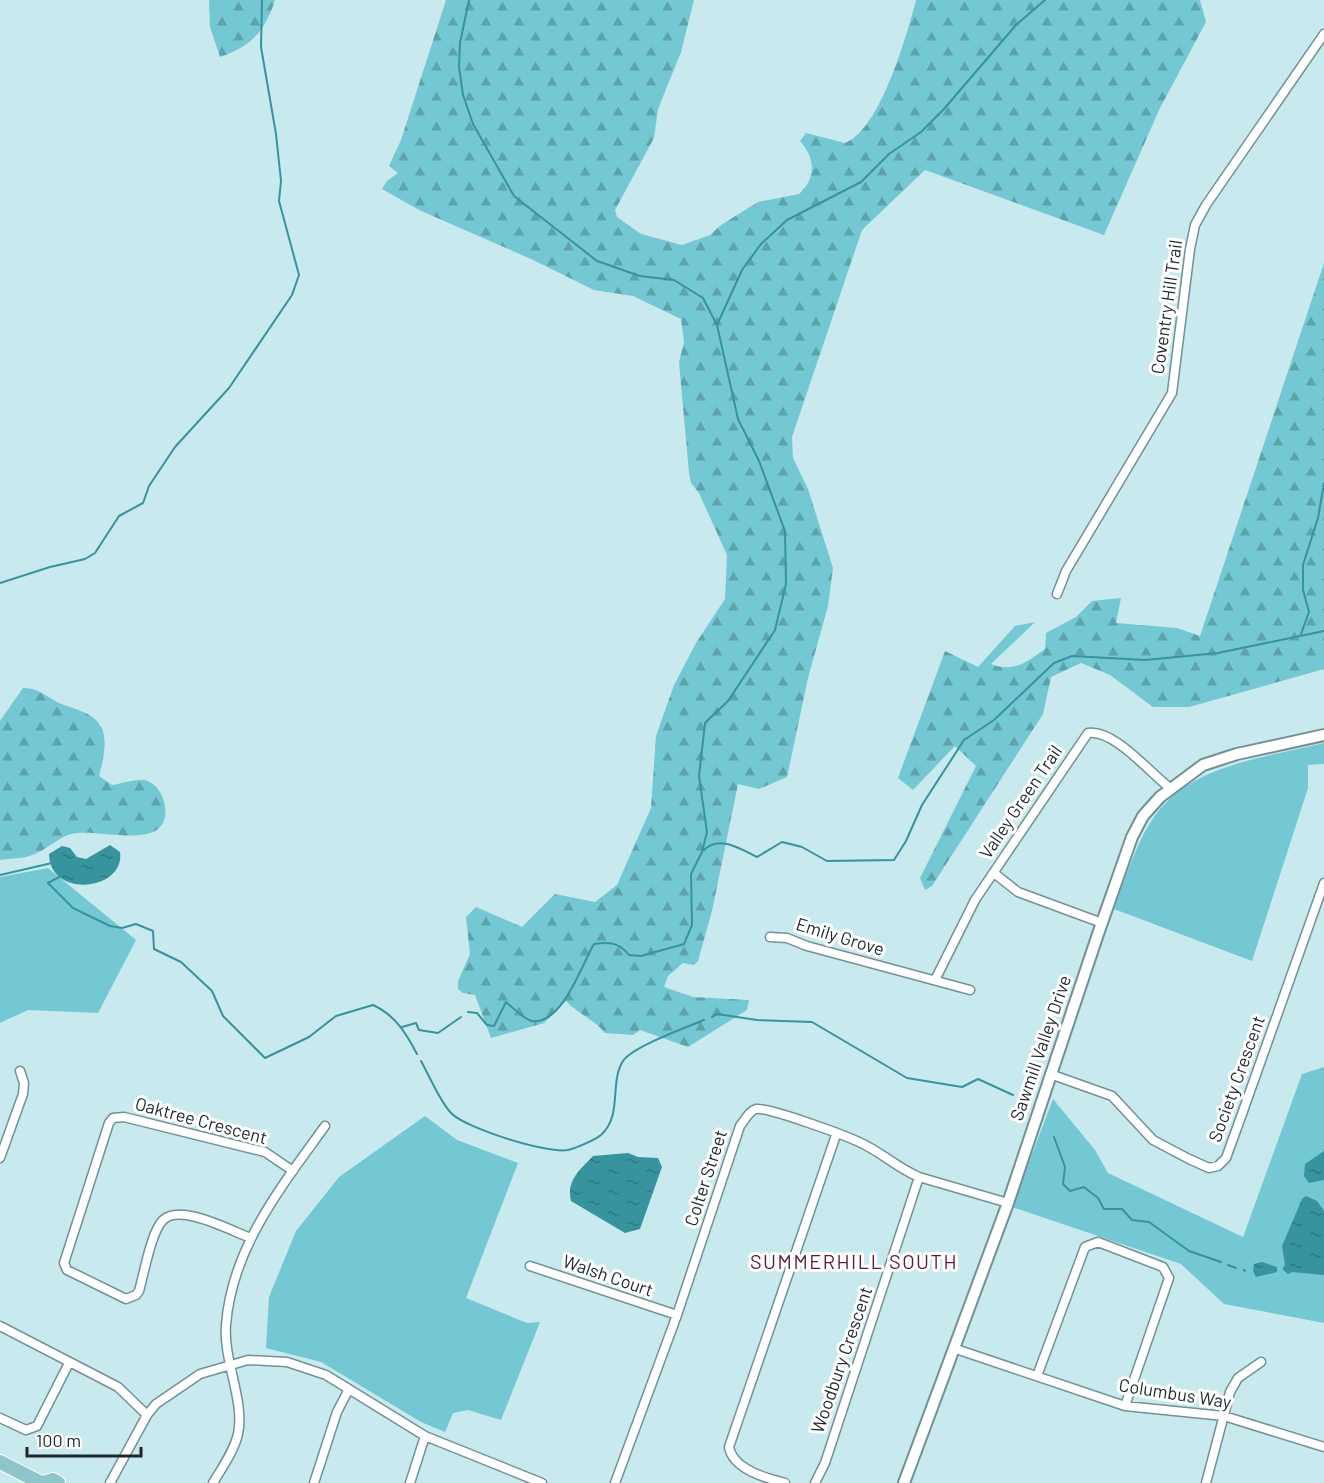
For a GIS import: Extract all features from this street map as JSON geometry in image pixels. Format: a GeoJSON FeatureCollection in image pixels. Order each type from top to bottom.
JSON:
{"type":"FeatureCollection","features":[{"type":"Feature","properties":{"kind":"main road"},"geometry":{"type":"LineString","coordinates":[[0,1462],[42,1483],[53,1480],[58,1483]]}},
{"type":"Feature","properties":{"kind":"street","name":"Coventry Hill Trail"},"geometry":{"type":"LineString","coordinates":[[1057,594],[1066,571],[1172,393],[1195,225],[1206,205],[1324,34]]}},
{"type":"Feature","properties":{"kind":"street","name":"Valley Green Trail"},"geometry":{"type":"LineString","coordinates":[[935,980],[975,900],[1088,733],[1098,732],[1111,737],[1170,788]]}},
{"type":"Feature","properties":{"kind":"street","name":"Sawmill Valley Drive"},"geometry":{"type":"LineString","coordinates":[[904,1483],[1008,1203],[1132,837],[1143,816],[1170,788],[1203,765],[1237,754],[1324,735]]}},
{"type":"Feature","properties":{"kind":"street"},"geometry":{"type":"LineString","coordinates":[[994,873],[1018,892],[1040,903],[1102,923]]}},
{"type":"Feature","properties":{"kind":"street","name":"Society Crescent"},"geometry":{"type":"LineString","coordinates":[[1050,1074],[1112,1096],[1153,1140],[1199,1164],[1209,1168],[1218,1166],[1226,1158],[1324,883]]}},
{"type":"Feature","properties":{"kind":"street","name":"Emily Grove"},"geometry":{"type":"LineString","coordinates":[[770,937],[790,938],[900,972],[935,980]]}},
{"type":"Feature","properties":{"kind":"street"},"geometry":{"type":"LineString","coordinates":[[935,980],[970,990]]}},
{"type":"Feature","properties":{"kind":"street"},"geometry":{"type":"LineString","coordinates":[[0,1158],[2,1143],[23,1094],[24,1083],[20,1071]]}},
{"type":"Feature","properties":{"kind":"street","name":"Colter Street"},"geometry":{"type":"LineString","coordinates":[[615,1483],[677,1316],[740,1125],[749,1113],[755,1109],[771,1111],[859,1142],[906,1172],[1008,1203]]}},
{"type":"Feature","properties":{"kind":"street","name":"Oaktree Crescent"},"geometry":{"type":"LineString","coordinates":[[251,1238],[194,1216],[177,1214],[169,1216],[159,1225],[139,1291],[136,1295],[126,1299],[67,1270],[64,1263],[109,1123],[114,1118],[124,1117],[265,1152],[293,1171]]}},
{"type":"Feature","properties":{"kind":"street"},"geometry":{"type":"LineString","coordinates":[[213,1483],[228,1458],[238,1433],[238,1412],[228,1363],[226,1326],[228,1305],[251,1238],[278,1190],[325,1126]]}},
{"type":"Feature","properties":{"kind":"street"},"geometry":{"type":"LineString","coordinates":[[784,1483],[769,1479],[737,1462],[731,1457],[729,1447],[836,1135]]}},
{"type":"Feature","properties":{"kind":"street","name":"Woodbury Crescent"},"geometry":{"type":"LineString","coordinates":[[814,1483],[825,1462],[919,1177]]}},
{"type":"Feature","properties":{"kind":"street"},"geometry":{"type":"LineString","coordinates":[[1037,1376],[1085,1247],[1098,1242],[1162,1267],[1169,1278],[1125,1406]]}},
{"type":"Feature","properties":{"kind":"street","name":"Walsh Court"},"geometry":{"type":"LineString","coordinates":[[530,1266],[677,1316]]}},
{"type":"Feature","properties":{"kind":"street"},"geometry":{"type":"LineString","coordinates":[[0,1326],[118,1387],[147,1415]]}},
{"type":"Feature","properties":{"kind":"street","name":"Columbus Way"},"geometry":{"type":"LineString","coordinates":[[953,1348],[1125,1406],[1224,1416],[1324,1447]]}},
{"type":"Feature","properties":{"kind":"street"},"geometry":{"type":"LineString","coordinates":[[110,1483],[147,1415],[156,1404],[200,1374],[228,1363],[248,1360],[287,1362],[326,1375],[425,1436],[542,1483]]}},
{"type":"Feature","properties":{"kind":"street"},"geometry":{"type":"LineString","coordinates":[[1206,1483],[1234,1384],[1261,1362]]}},
{"type":"Feature","properties":{"kind":"street"},"geometry":{"type":"LineString","coordinates":[[0,1418],[26,1430],[37,1426],[69,1363]]}},
{"type":"Feature","properties":{"kind":"street"},"geometry":{"type":"LineString","coordinates":[[314,1483],[337,1412],[349,1389]]}},
{"type":"Feature","properties":{"kind":"street"},"geometry":{"type":"LineString","coordinates":[[410,1483],[425,1436]]}},
{"type":"Feature","properties":{"kind":"green space"},"geometry":{"type":"Polygon","coordinates":[[[209,0],[275,0],[267,20],[256,36],[241,48],[220,57],[210,27],[209,0]]]}},
{"type":"Feature","properties":{"kind":"green space"},"geometry":{"type":"Polygon","coordinates":[[[446,0],[694,0],[681,52],[658,109],[654,138],[615,210],[617,217],[641,234],[682,245],[710,235],[721,225],[758,202],[799,194],[809,181],[812,168],[809,154],[800,141],[806,133],[845,143],[858,135],[870,120],[890,80],[916,0],[1200,0],[1206,22],[1160,108],[1104,235],[925,170],[862,230],[792,437],[793,458],[808,489],[833,568],[828,606],[808,678],[787,777],[759,789],[738,784],[712,911],[698,961],[694,965],[683,963],[668,976],[664,987],[693,997],[749,1000],[747,1010],[688,1047],[640,1030],[633,1035],[605,1033],[566,1001],[544,1023],[491,1038],[475,995],[463,993],[458,989],[458,981],[470,954],[466,917],[476,907],[522,927],[555,894],[595,902],[617,885],[651,808],[656,736],[674,685],[696,643],[725,599],[727,555],[699,493],[691,483],[689,473],[679,362],[684,342],[681,319],[633,296],[594,290],[531,259],[419,210],[382,189],[387,181],[398,173],[389,166],[401,140],[446,0]]]}},
{"type":"Feature","properties":{"kind":"green space"},"geometry":{"type":"Polygon","coordinates":[[[1324,263],[1324,669],[1189,707],[1153,707],[1110,675],[1081,663],[1051,677],[1043,714],[932,886],[925,890],[920,878],[976,766],[955,746],[913,790],[898,778],[945,651],[978,667],[1015,626],[1035,622],[991,664],[1006,667],[1020,665],[1045,649],[1046,633],[1076,617],[1092,601],[1121,598],[1116,623],[1177,628],[1200,636],[1324,263]]]}},
{"type":"Feature","properties":{"kind":"green space"},"geometry":{"type":"Polygon","coordinates":[[[23,688],[37,691],[93,717],[103,731],[104,739],[99,776],[112,785],[140,780],[151,783],[162,795],[164,803],[165,812],[161,826],[155,831],[138,835],[71,834],[32,855],[0,860],[0,721],[23,688]]]}},
{"type":"Feature","properties":{"kind":"green space"},"geometry":{"type":"Polygon","coordinates":[[[1324,743],[1324,764],[1308,765],[1308,788],[1252,961],[1114,909],[1141,840],[1152,820],[1167,801],[1186,786],[1229,766],[1324,743]]]}},
{"type":"Feature","properties":{"kind":"green space"},"geometry":{"type":"Polygon","coordinates":[[[48,868],[136,940],[98,1013],[28,1010],[0,1023],[0,877],[48,868]]]}},
{"type":"Feature","properties":{"kind":"green space"},"geometry":{"type":"Polygon","coordinates":[[[1324,1067],[1324,1323],[1224,1304],[1181,1264],[1012,1207],[1053,1099],[1095,1150],[1108,1173],[1243,1237],[1302,1074],[1324,1067]]]}},
{"type":"Feature","properties":{"kind":"green space"},"geometry":{"type":"Polygon","coordinates":[[[425,1116],[457,1140],[518,1163],[466,1298],[527,1323],[540,1322],[501,1420],[468,1410],[453,1413],[445,1432],[421,1422],[321,1362],[266,1348],[269,1297],[296,1231],[339,1177],[425,1116]]]}},
{"type":"Feature","properties":{"kind":"water"},"geometry":{"type":"Polygon","coordinates":[[[110,845],[120,852],[119,865],[112,875],[100,881],[73,884],[61,878],[53,869],[49,854],[62,846],[70,848],[77,857],[86,859],[110,845]]]}},
{"type":"Feature","properties":{"kind":"water"},"geometry":{"type":"Polygon","coordinates":[[[1324,1151],[1324,1180],[1309,1183],[1304,1176],[1305,1164],[1324,1151]]]}},
{"type":"Feature","properties":{"kind":"water"},"geometry":{"type":"Polygon","coordinates":[[[628,1153],[638,1157],[658,1158],[662,1167],[640,1229],[625,1233],[571,1201],[570,1187],[575,1176],[593,1156],[628,1153]]]}},
{"type":"Feature","properties":{"kind":"water"},"geometry":{"type":"Polygon","coordinates":[[[1306,1196],[1317,1201],[1324,1211],[1324,1275],[1292,1272],[1288,1274],[1282,1269],[1285,1265],[1282,1246],[1302,1199],[1306,1196]]]}},
{"type":"Feature","properties":{"kind":"water"},"geometry":{"type":"Polygon","coordinates":[[[1262,1262],[1277,1267],[1277,1272],[1256,1277],[1253,1271],[1254,1264],[1262,1262]]]}},
{"type":"Feature","properties":{"kind":"waterway"},"geometry":{"type":"LineString","coordinates":[[0,583],[50,567],[85,559],[95,553],[119,516],[143,503],[149,486],[175,447],[229,388],[292,295],[299,275],[279,201],[281,181],[276,134],[261,47],[262,0]]}},
{"type":"Feature","properties":{"kind":"waterway"},"geometry":{"type":"LineString","coordinates":[[468,1012],[477,1013],[487,1025],[494,1026],[506,1002],[529,1020],[543,1020],[562,1003],[594,944],[613,944],[629,955],[641,956],[684,944],[692,925],[691,874],[702,852],[707,832],[699,776],[705,723],[728,701],[775,630],[786,584],[785,531],[759,461],[738,419],[717,325],[703,298],[674,280],[640,276],[597,261],[514,196],[473,124],[463,95],[459,67],[460,43],[469,0]]}},
{"type":"Feature","properties":{"kind":"waterway"},"geometry":{"type":"LineString","coordinates":[[717,325],[742,270],[761,244],[787,220],[861,182],[889,154],[921,132],[944,109],[1016,25],[1045,0]]}},
{"type":"Feature","properties":{"kind":"waterway"},"geometry":{"type":"LineString","coordinates":[[1301,634],[1309,612],[1303,590],[1303,565],[1318,518],[1324,483]]}},
{"type":"Feature","properties":{"kind":"waterway"},"geometry":{"type":"LineString","coordinates":[[704,850],[710,845],[723,843],[738,847],[757,857],[782,842],[802,847],[827,861],[894,860],[906,841],[922,805],[964,740],[994,720],[1054,663],[1072,656],[1145,660],[1218,653],[1324,631]]}},
{"type":"Feature","properties":{"kind":"waterway"},"geometry":{"type":"LineString","coordinates":[[0,875],[52,863]]}},
{"type":"Feature","properties":{"kind":"waterway"},"geometry":{"type":"LineString","coordinates":[[61,876],[48,883],[73,908],[110,926],[122,928],[136,924],[153,931],[154,949],[181,962],[212,991],[223,1016],[265,1058],[309,1037],[336,1016],[373,1005],[388,1014],[399,1025],[417,1054]]}},
{"type":"Feature","properties":{"kind":"waterway"},"geometry":{"type":"LineString","coordinates":[[712,1017],[717,1014],[757,1020],[812,1022],[907,1078],[962,1087],[978,1079],[1013,1095]]}},
{"type":"Feature","properties":{"kind":"waterway"},"geometry":{"type":"LineString","coordinates":[[402,1027],[416,1023],[419,1030],[438,1033],[461,1017]]}},
{"type":"Feature","properties":{"kind":"waterway"},"geometry":{"type":"LineString","coordinates":[[421,1061],[443,1102],[459,1119],[507,1139],[543,1148],[568,1150],[598,1137],[608,1127],[614,1109],[619,1070],[628,1056],[660,1038],[704,1020]]}},
{"type":"Feature","properties":{"kind":"waterway"},"geometry":{"type":"LineString","coordinates":[[1054,1137],[1065,1167],[1063,1184],[1070,1191],[1084,1187],[1098,1198],[1104,1209],[1122,1209],[1132,1220],[1149,1222],[1189,1251],[1221,1262]]}},
{"type":"Feature","properties":{"kind":"waterway"},"geometry":{"type":"LineString","coordinates":[[1228,1265],[1236,1268]]}},
{"type":"Feature","properties":{"kind":"district","name":"SUMMERHILL SOUTH"},"geometry":{"type":"Point","coordinates":[854,1262]}}]}
